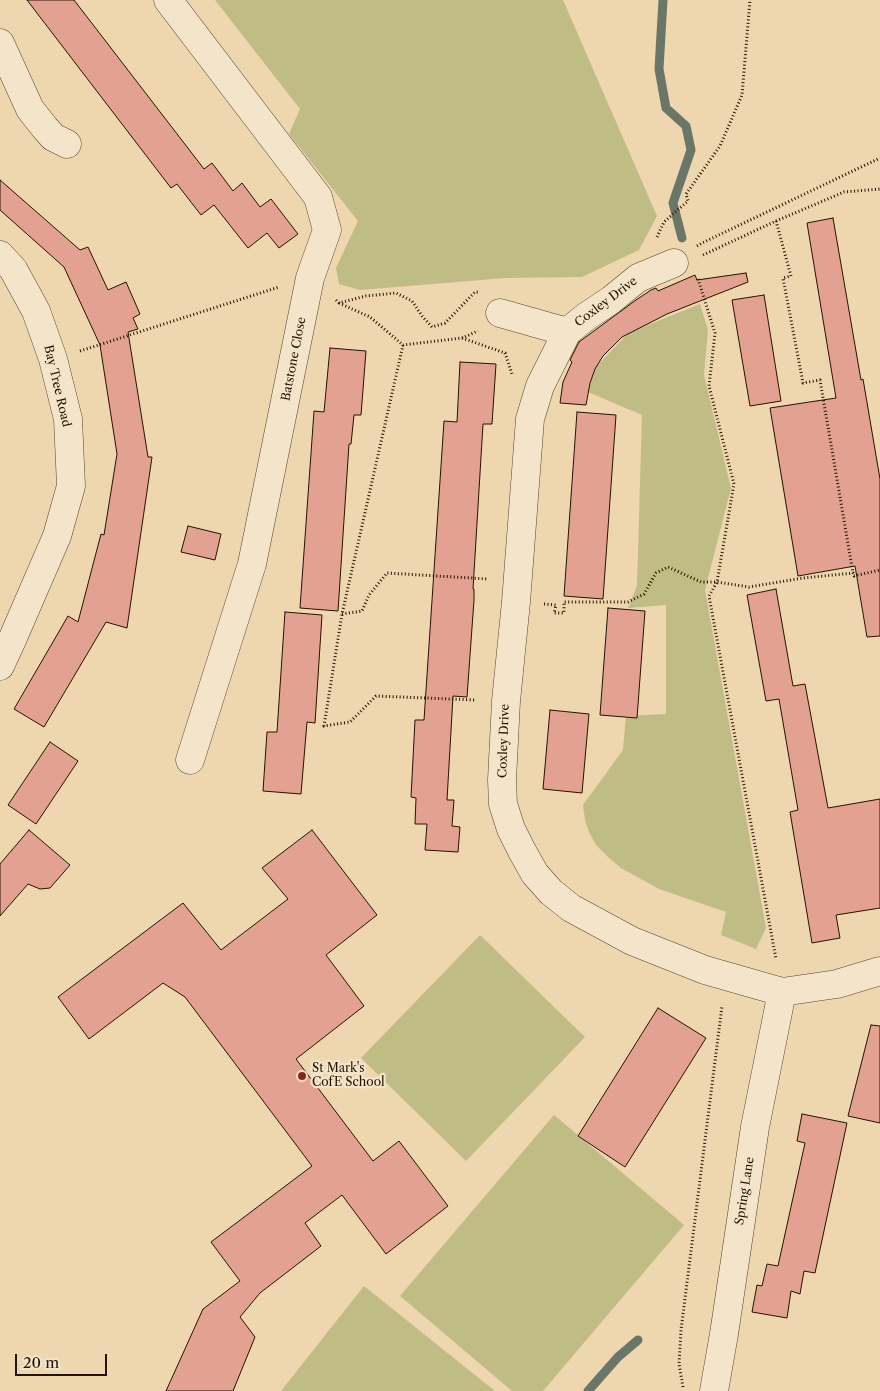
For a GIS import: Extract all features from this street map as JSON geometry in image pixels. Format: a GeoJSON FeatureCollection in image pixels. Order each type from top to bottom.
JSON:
{"type":"FeatureCollection","features":[{"type":"Feature","properties":{"kind":"street","name":"Batstone Close"},"geometry":{"type":"LineString","coordinates":[[168,0],[318,197],[328,230],[310,278],[252,564],[190,760]]}},
{"type":"Feature","properties":{"kind":"street"},"geometry":{"type":"LineString","coordinates":[[0,44],[30,109],[44,128],[54,137],[67,144]]}},
{"type":"Feature","properties":{"kind":"street","name":"Bay Tree Road"},"geometry":{"type":"LineString","coordinates":[[0,255],[13,270],[36,311],[53,359],[68,419],[71,486],[57,536],[0,666]]}},
{"type":"Feature","properties":{"kind":"street","name":"Coxley Drive"},"geometry":{"type":"LineString","coordinates":[[685,267],[638,278],[567,332],[540,386],[530,419],[516,602],[506,701],[502,780],[503,804],[522,851],[535,874],[551,892],[571,908],[632,941],[704,970],[782,992]]}},
{"type":"Feature","properties":{"kind":"street","name":"Coxley Drive"},"geometry":{"type":"LineString","coordinates":[[500,313],[567,332]]}},
{"type":"Feature","properties":{"kind":"street"},"geometry":{"type":"LineString","coordinates":[[782,992],[837,984],[880,971]]}},
{"type":"Feature","properties":{"kind":"street","name":"Spring Lane"},"geometry":{"type":"LineString","coordinates":[[714,1391],[755,1127],[782,992]]}},
{"type":"Feature","properties":{"kind":"path"},"geometry":{"type":"LineString","coordinates":[[664,222],[688,201],[686,194],[720,146],[742,95],[750,0]]}},
{"type":"Feature","properties":{"kind":"path"},"geometry":{"type":"LineString","coordinates":[[702,243],[880,158]]}},
{"type":"Feature","properties":{"kind":"path"},"geometry":{"type":"LineString","coordinates":[[707,253],[844,192],[880,188]]}},
{"type":"Feature","properties":{"kind":"path"},"geometry":{"type":"LineString","coordinates":[[776,221],[791,276],[783,278],[803,383],[820,380],[853,573]]}},
{"type":"Feature","properties":{"kind":"path"},"geometry":{"type":"LineString","coordinates":[[685,267],[715,332],[709,386],[734,484],[717,582],[709,596],[782,992]]}},
{"type":"Feature","properties":{"kind":"path"},"geometry":{"type":"LineString","coordinates":[[310,278],[339,303],[370,317],[402,345],[462,338],[493,325],[500,313],[500,302],[488,289],[475,292],[444,323],[432,328],[412,301],[396,293],[366,296],[339,303]]}},
{"type":"Feature","properties":{"kind":"path"},"geometry":{"type":"LineString","coordinates":[[53,359],[276,287]]}},
{"type":"Feature","properties":{"kind":"path"},"geometry":{"type":"LineString","coordinates":[[402,345],[342,614],[324,726],[350,722],[376,696],[506,701]]}},
{"type":"Feature","properties":{"kind":"path"},"geometry":{"type":"LineString","coordinates":[[564,613],[564,602],[628,602],[644,594],[656,573],[668,567],[701,582],[717,582],[749,588],[803,578],[853,573],[854,576],[880,570]]}},
{"type":"Feature","properties":{"kind":"path"},"geometry":{"type":"LineString","coordinates":[[342,614],[362,611],[369,595],[388,573],[491,579]]}},
{"type":"Feature","properties":{"kind":"path"},"geometry":{"type":"LineString","coordinates":[[684,1391],[679,1364],[682,1330],[726,976]]}},
{"type":"Feature","properties":{"kind":"shaded area"},"geometry":{"type":"Polygon","coordinates":[[[215,0],[563,0],[657,216],[639,250],[582,277],[505,278],[360,290],[339,284],[336,268],[358,221],[289,134],[300,109],[215,0]]]}},
{"type":"Feature","properties":{"kind":"shaded area"},"geometry":{"type":"Polygon","coordinates":[[[700,304],[708,330],[704,375],[731,488],[705,590],[766,928],[756,949],[721,935],[726,912],[659,889],[621,868],[596,845],[585,820],[583,805],[623,750],[626,716],[666,714],[666,605],[628,608],[637,586],[642,415],[588,392],[595,368],[628,333],[700,304]]]}},
{"type":"Feature","properties":{"kind":"shaded area"},"geometry":{"type":"Polygon","coordinates":[[[480,935],[585,1037],[466,1161],[361,1058],[480,935]]]}},
{"type":"Feature","properties":{"kind":"shaded area"},"geometry":{"type":"Polygon","coordinates":[[[554,1115],[684,1225],[543,1391],[512,1391],[400,1296],[554,1115]]]}},
{"type":"Feature","properties":{"kind":"shaded area"},"geometry":{"type":"Polygon","coordinates":[[[364,1286],[495,1391],[281,1391],[364,1286]]]}},
{"type":"Feature","properties":{"kind":"building"},"geometry":{"type":"Polygon","coordinates":[[[27,0],[74,0],[204,169],[212,163],[233,191],[242,183],[260,207],[271,199],[298,234],[279,248],[267,233],[248,248],[214,205],[201,215],[177,184],[171,188],[27,0]]]}},
{"type":"Feature","properties":{"kind":"building"},"geometry":{"type":"Polygon","coordinates":[[[0,180],[80,250],[88,247],[108,290],[126,282],[140,314],[133,318],[138,329],[128,332],[148,457],[152,457],[127,628],[106,622],[44,727],[14,709],[68,616],[78,622],[101,534],[104,535],[117,454],[100,345],[64,267],[0,210],[0,180]]]}},
{"type":"Feature","properties":{"kind":"building"},"geometry":{"type":"Polygon","coordinates":[[[833,218],[880,479],[880,636],[867,637],[855,566],[798,576],[770,408],[836,398],[807,223],[833,218]]]}},
{"type":"Feature","properties":{"kind":"building"},"geometry":{"type":"Polygon","coordinates":[[[746,273],[748,282],[667,314],[622,337],[603,356],[595,369],[586,405],[560,403],[563,382],[572,362],[570,360],[579,342],[636,300],[651,290],[656,288],[658,291],[695,275],[697,280],[746,273]]]}},
{"type":"Feature","properties":{"kind":"building"},"geometry":{"type":"Polygon","coordinates":[[[764,295],[781,401],[750,406],[732,300],[764,295]]]}},
{"type":"Feature","properties":{"kind":"building"},"geometry":{"type":"Polygon","coordinates":[[[330,348],[366,351],[361,415],[354,415],[351,444],[349,444],[338,611],[300,608],[314,411],[324,412],[330,348]]]}},
{"type":"Feature","properties":{"kind":"building"},"geometry":{"type":"Polygon","coordinates":[[[460,362],[496,364],[492,424],[483,424],[467,697],[453,696],[447,800],[454,800],[452,826],[460,827],[458,852],[425,850],[427,824],[415,824],[416,798],[411,797],[415,720],[424,720],[444,421],[457,422],[460,362]]]}},
{"type":"Feature","properties":{"kind":"building"},"geometry":{"type":"Polygon","coordinates":[[[577,412],[616,415],[603,599],[564,596],[577,412]]]}},
{"type":"Feature","properties":{"kind":"building"},"geometry":{"type":"Polygon","coordinates":[[[188,526],[221,534],[215,560],[181,552],[188,526]]]}},
{"type":"Feature","properties":{"kind":"building"},"geometry":{"type":"Polygon","coordinates":[[[776,589],[793,686],[805,684],[828,808],[880,799],[880,908],[836,915],[840,938],[812,943],[790,812],[798,810],[779,699],[766,701],[747,595],[776,589]]]}},
{"type":"Feature","properties":{"kind":"building"},"geometry":{"type":"Polygon","coordinates":[[[608,608],[645,611],[637,718],[600,715],[608,608]]]}},
{"type":"Feature","properties":{"kind":"building"},"geometry":{"type":"Polygon","coordinates":[[[285,612],[322,615],[315,723],[307,722],[301,794],[263,791],[267,732],[277,732],[285,612]]]}},
{"type":"Feature","properties":{"kind":"building"},"geometry":{"type":"Polygon","coordinates":[[[550,710],[589,714],[582,793],[543,789],[550,710]]]}},
{"type":"Feature","properties":{"kind":"building"},"geometry":{"type":"Polygon","coordinates":[[[50,742],[78,761],[36,824],[8,805],[50,742]]]}},
{"type":"Feature","properties":{"kind":"building"},"geometry":{"type":"Polygon","coordinates":[[[29,830],[70,865],[50,888],[40,889],[28,884],[0,916],[0,864],[29,830]]]}},
{"type":"Feature","properties":{"kind":"building"},"geometry":{"type":"Polygon","coordinates":[[[312,830],[377,915],[326,955],[364,1006],[296,1059],[373,1161],[399,1141],[448,1206],[386,1254],[342,1195],[305,1223],[321,1246],[260,1293],[240,1317],[255,1337],[233,1391],[166,1391],[203,1309],[240,1281],[211,1242],[312,1166],[185,997],[163,983],[89,1039],[58,997],[183,903],[221,950],[288,899],[262,868],[312,830]]]}},
{"type":"Feature","properties":{"kind":"building"},"geometry":{"type":"Polygon","coordinates":[[[658,1008],[706,1038],[625,1167],[578,1136],[658,1008]]]}},
{"type":"Feature","properties":{"kind":"building"},"geometry":{"type":"Polygon","coordinates":[[[871,1025],[880,1026],[880,1123],[848,1116],[871,1025]]]}},
{"type":"Feature","properties":{"kind":"building"},"geometry":{"type":"Polygon","coordinates":[[[802,1114],[847,1123],[815,1273],[804,1271],[800,1294],[791,1291],[787,1318],[752,1312],[757,1285],[762,1286],[767,1264],[778,1266],[805,1143],[797,1141],[802,1114]]]}},
{"type":"Feature","properties":{"kind":"waterway"},"geometry":{"type":"LineString","coordinates":[[663,0],[659,69],[666,108],[686,126],[691,150],[673,203],[682,238]]}},
{"type":"Feature","properties":{"kind":"waterway"},"geometry":{"type":"LineString","coordinates":[[588,1391],[618,1357],[638,1340]]}},
{"type":"Feature","properties":{"kind":"place","name":"St Mark's CofE School"},"geometry":{"type":"Point","coordinates":[302,1076]}}]}
